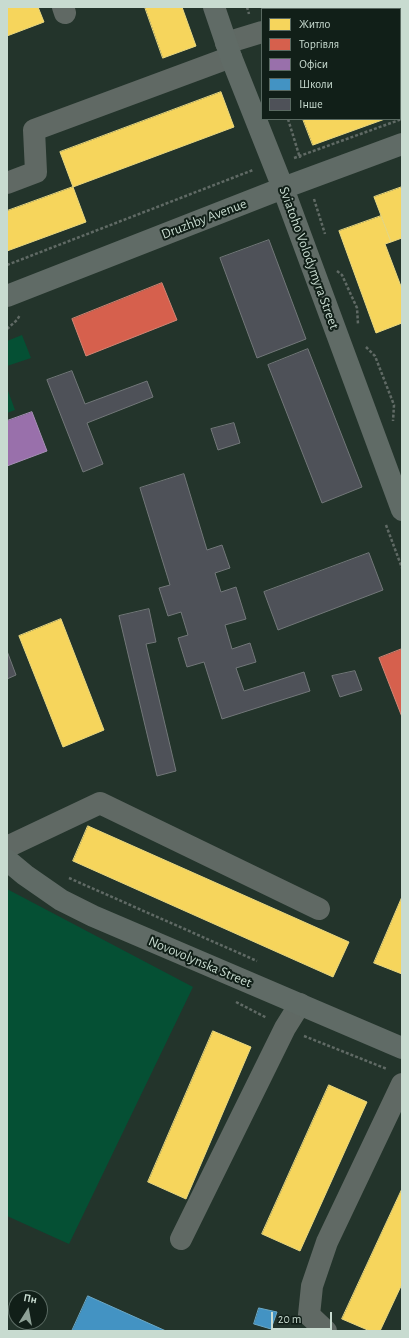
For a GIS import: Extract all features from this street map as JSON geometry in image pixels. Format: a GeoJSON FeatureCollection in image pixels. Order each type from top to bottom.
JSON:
{"type":"FeatureCollection","features":[{"type":"Feature","properties":{"kind":"street","name":"Sviatoho Volodymyra Street"},"geometry":{"type":"LineString","coordinates":[[214,7],[229,50],[283,188],[402,510]]}},
{"type":"Feature","properties":{"kind":"street"},"geometry":{"type":"LineString","coordinates":[[7,183],[36,172],[34,130],[229,50],[261,33]]}},
{"type":"Feature","properties":{"kind":"street","name":"Druzhby Avenue"},"geometry":{"type":"LineString","coordinates":[[7,296],[283,188],[402,144]]}},
{"type":"Feature","properties":{"kind":"street"},"geometry":{"type":"LineString","coordinates":[[7,847],[100,803],[318,909]]}},
{"type":"Feature","properties":{"kind":"street","name":"Novovolynska Street"},"geometry":{"type":"LineString","coordinates":[[7,860],[61,900],[87,913],[402,1048]]}},
{"type":"Feature","properties":{"kind":"street"},"geometry":{"type":"LineString","coordinates":[[181,1239],[285,1028],[300,1004]]}},
{"type":"Feature","properties":{"kind":"street"},"geometry":{"type":"LineString","coordinates":[[326,1331],[309,1315],[312,1286],[327,1242],[402,1084]]}},
{"type":"Feature","properties":{"kind":"path"},"geometry":{"type":"LineString","coordinates":[[288,120],[327,241]]}},
{"type":"Feature","properties":{"kind":"path"},"geometry":{"type":"LineString","coordinates":[[7,265],[254,170],[299,156],[399,120]]}},
{"type":"Feature","properties":{"kind":"path"},"geometry":{"type":"LineString","coordinates":[[336,270],[342,275],[357,308],[357,321],[360,328]]}},
{"type":"Feature","properties":{"kind":"path"},"geometry":{"type":"LineString","coordinates":[[364,342],[367,349],[375,356],[394,405],[392,422]]}},
{"type":"Feature","properties":{"kind":"path"},"geometry":{"type":"LineString","coordinates":[[64,876],[258,961]]}},
{"type":"Feature","properties":{"kind":"green space"},"geometry":{"type":"Polygon","coordinates":[[[22,335],[31,358],[7,366],[7,341],[22,335]]]}},
{"type":"Feature","properties":{"kind":"green space"},"geometry":{"type":"Polygon","coordinates":[[[7,388],[15,410],[7,413],[7,388]]]}},
{"type":"Feature","properties":{"kind":"green space"},"geometry":{"type":"Polygon","coordinates":[[[7,889],[193,987],[69,1244],[7,1216],[7,889]]]}},
{"type":"Feature","properties":{"kind":"building: Житло"},"geometry":{"type":"Polygon","coordinates":[[[7,7],[38,7],[44,22],[7,36],[7,7]]]}},
{"type":"Feature","properties":{"kind":"building: Житло"},"geometry":{"type":"Polygon","coordinates":[[[145,7],[182,7],[196,46],[163,58],[145,7]]]}},
{"type":"Feature","properties":{"kind":"building: Житло"},"geometry":{"type":"Polygon","coordinates":[[[402,73],[402,113],[401,113],[402,73]]]}},
{"type":"Feature","properties":{"kind":"building: Житло"},"geometry":{"type":"Polygon","coordinates":[[[221,92],[234,127],[73,187],[60,152],[221,92]]]}},
{"type":"Feature","properties":{"kind":"building: Житло"},"geometry":{"type":"Polygon","coordinates":[[[303,120],[382,120],[313,145],[303,120]]]}},
{"type":"Feature","properties":{"kind":"building: Житло"},"geometry":{"type":"Polygon","coordinates":[[[73,187],[86,222],[7,251],[7,211],[73,187]]]}},
{"type":"Feature","properties":{"kind":"building: Житло"},"geometry":{"type":"Polygon","coordinates":[[[402,187],[402,238],[391,242],[374,197],[402,187]]]}},
{"type":"Feature","properties":{"kind":"building: Житло"},"geometry":{"type":"Polygon","coordinates":[[[381,216],[391,242],[385,244],[402,289],[402,323],[376,333],[339,231],[381,216]]]}},
{"type":"Feature","properties":{"kind":"building: Житло"},"geometry":{"type":"Polygon","coordinates":[[[61,619],[104,730],[63,747],[19,636],[61,619]]]}},
{"type":"Feature","properties":{"kind":"building: Житло"},"geometry":{"type":"Polygon","coordinates":[[[88,826],[349,942],[333,977],[73,861],[88,826]]]}},
{"type":"Feature","properties":{"kind":"building: Житло"},"geometry":{"type":"Polygon","coordinates":[[[402,897],[402,974],[374,963],[402,897]]]}},
{"type":"Feature","properties":{"kind":"building: Житло"},"geometry":{"type":"Polygon","coordinates":[[[213,1031],[251,1047],[186,1199],[148,1182],[213,1031]]]}},
{"type":"Feature","properties":{"kind":"building: Житло"},"geometry":{"type":"Polygon","coordinates":[[[329,1085],[367,1102],[300,1251],[262,1234],[329,1085]]]}},
{"type":"Feature","properties":{"kind":"building: Житло"},"geometry":{"type":"Polygon","coordinates":[[[402,1189],[402,1284],[380,1331],[370,1331],[342,1319],[402,1189]]]}},
{"type":"Feature","properties":{"kind":"building: Торгівля"},"geometry":{"type":"Polygon","coordinates":[[[162,283],[177,320],[86,356],[72,319],[162,283]]]}},
{"type":"Feature","properties":{"kind":"building: Торгівля"},"geometry":{"type":"Polygon","coordinates":[[[402,649],[402,717],[379,658],[402,649]]]}},
{"type":"Feature","properties":{"kind":"building: Офіси"},"geometry":{"type":"Polygon","coordinates":[[[32,412],[47,451],[7,466],[7,421],[32,412]]]}},
{"type":"Feature","properties":{"kind":"building: Школи"},"geometry":{"type":"Polygon","coordinates":[[[88,1296],[166,1331],[72,1331],[88,1296]]]}},
{"type":"Feature","properties":{"kind":"building: Школи"},"geometry":{"type":"Polygon","coordinates":[[[259,1308],[277,1312],[271,1329],[254,1324],[259,1308]]]}},
{"type":"Feature","properties":{"kind":"building: Інше"},"geometry":{"type":"Polygon","coordinates":[[[269,240],[306,339],[257,358],[220,258],[269,240]]]}},
{"type":"Feature","properties":{"kind":"building: Інше"},"geometry":{"type":"Polygon","coordinates":[[[308,349],[362,487],[322,503],[268,365],[308,349]]]}},
{"type":"Feature","properties":{"kind":"building: Інше"},"geometry":{"type":"Polygon","coordinates":[[[72,371],[85,404],[147,381],[153,397],[87,423],[103,464],[83,472],[47,380],[72,371]]]}},
{"type":"Feature","properties":{"kind":"building: Інше"},"geometry":{"type":"Polygon","coordinates":[[[234,423],[240,443],[218,450],[211,429],[234,423]]]}},
{"type":"Feature","properties":{"kind":"building: Інше"},"geometry":{"type":"Polygon","coordinates":[[[184,474],[207,550],[222,545],[230,568],[215,573],[221,592],[236,587],[246,619],[225,625],[232,649],[250,643],[256,662],[236,668],[244,691],[304,672],[310,691],[222,719],[204,662],[187,667],[178,638],[188,635],[181,612],[168,616],[159,588],[170,585],[140,488],[184,474]]]}},
{"type":"Feature","properties":{"kind":"building: Інше"},"geometry":{"type":"Polygon","coordinates":[[[369,553],[383,590],[278,630],[264,592],[369,553]]]}},
{"type":"Feature","properties":{"kind":"building: Інше"},"geometry":{"type":"Polygon","coordinates":[[[149,609],[156,642],[146,644],[176,771],[157,776],[119,616],[149,609]]]}},
{"type":"Feature","properties":{"kind":"building: Інше"},"geometry":{"type":"Polygon","coordinates":[[[7,651],[16,675],[7,679],[7,651]]]}},
{"type":"Feature","properties":{"kind":"building: Інше"},"geometry":{"type":"Polygon","coordinates":[[[355,671],[362,690],[340,697],[332,676],[355,671]]]}}]}
